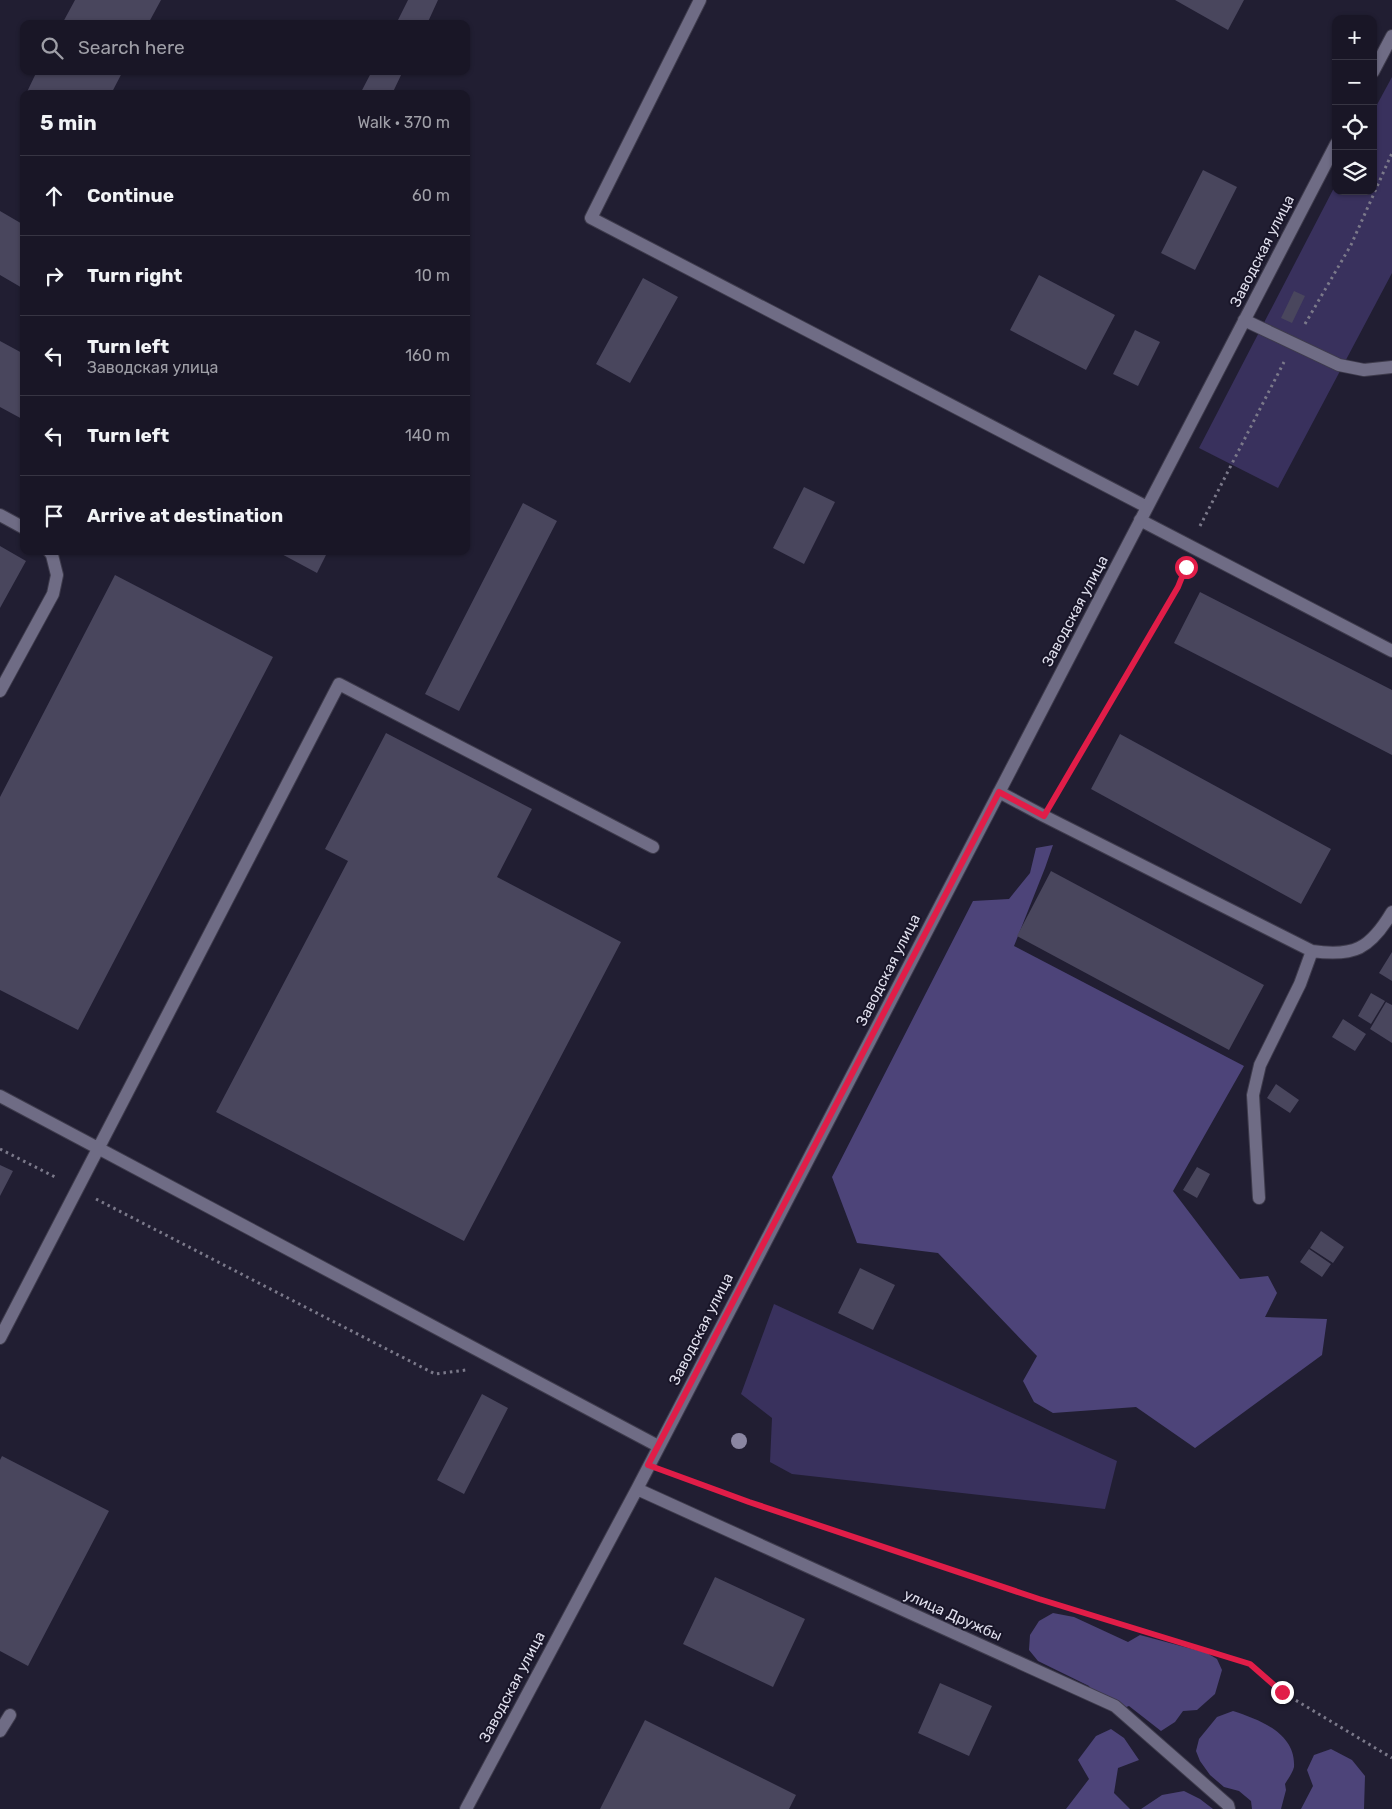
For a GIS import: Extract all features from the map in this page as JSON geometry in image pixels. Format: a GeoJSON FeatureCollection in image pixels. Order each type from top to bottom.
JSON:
{"type":"FeatureCollection","features":[{"type":"Feature","properties":{"kind":"street"},"geometry":{"type":"LineString","coordinates":[[700,0],[591,218],[1147,507]]}},
{"type":"Feature","properties":{"kind":"street"},"geometry":{"type":"LineString","coordinates":[[1377,64],[1392,36]]}},
{"type":"Feature","properties":{"kind":"street","name":"Заводская улица"},"geometry":{"type":"LineString","coordinates":[[466,1809],[637,1488],[1333,150]]}},
{"type":"Feature","properties":{"kind":"street"},"geometry":{"type":"LineString","coordinates":[[1244,320],[1339,366],[1364,370],[1392,367]]}},
{"type":"Feature","properties":{"kind":"street"},"geometry":{"type":"LineString","coordinates":[[0,515],[20,526]]}},
{"type":"Feature","properties":{"kind":"street"},"geometry":{"type":"LineString","coordinates":[[1140,520],[1392,651]]}},
{"type":"Feature","properties":{"kind":"street"},"geometry":{"type":"LineString","coordinates":[[0,691],[53,594],[57,575],[52,555]]}},
{"type":"Feature","properties":{"kind":"street"},"geometry":{"type":"LineString","coordinates":[[0,1338],[339,684],[653,847]]}},
{"type":"Feature","properties":{"kind":"street"},"geometry":{"type":"LineString","coordinates":[[999,792],[1312,952],[1326,954],[1352,952],[1370,942],[1385,925],[1392,912]]}},
{"type":"Feature","properties":{"kind":"street"},"geometry":{"type":"LineString","coordinates":[[1260,1198],[1254,1095],[1260,1064],[1300,984],[1312,952]]}},
{"type":"Feature","properties":{"kind":"street"},"geometry":{"type":"LineString","coordinates":[[0,1096],[658,1446]]}},
{"type":"Feature","properties":{"kind":"street","name":"улица Дружбы"},"geometry":{"type":"LineString","coordinates":[[637,1488],[1115,1706],[1228,1805],[1229,1809]]}},
{"type":"Feature","properties":{"kind":"street"},"geometry":{"type":"LineString","coordinates":[[0,1731],[10,1715]]}},
{"type":"Feature","properties":{"kind":"path"},"geometry":{"type":"LineString","coordinates":[[1044,816],[1178,587],[1195,534],[1293,344],[1352,245],[1392,153]]}},
{"type":"Feature","properties":{"kind":"path"},"geometry":{"type":"LineString","coordinates":[[0,1149],[435,1374],[505,1364]]}},
{"type":"Feature","properties":{"kind":"path"},"geometry":{"type":"LineString","coordinates":[[648,1465],[749,1502],[1039,1599],[1250,1664],[1282,1692],[1392,1758]]}},
{"type":"Feature","properties":{"kind":"shaded area"},"geometry":{"type":"Polygon","coordinates":[[[1392,77],[1392,273],[1278,488],[1199,448],[1332,192],[1332,195],[1377,195],[1377,105],[1392,77]]]}},
{"type":"Feature","properties":{"kind":"shaded area"},"geometry":{"type":"Polygon","coordinates":[[[1053,845],[1014,946],[1244,1066],[1173,1191],[1240,1279],[1268,1276],[1277,1293],[1265,1317],[1327,1319],[1322,1355],[1195,1448],[1136,1407],[1053,1413],[1034,1402],[1023,1381],[1037,1356],[938,1253],[857,1243],[832,1177],[973,901],[1009,899],[1030,873],[1036,848],[1053,845]]]}},
{"type":"Feature","properties":{"kind":"shaded area"},"geometry":{"type":"Polygon","coordinates":[[[774,1304],[1117,1461],[1105,1509],[792,1474],[770,1462],[772,1418],[741,1394],[774,1304]]]}},
{"type":"Feature","properties":{"kind":"shaded area"},"geometry":{"type":"Polygon","coordinates":[[[1053,1613],[1074,1617],[1128,1642],[1140,1635],[1207,1653],[1217,1659],[1222,1670],[1215,1694],[1197,1710],[1183,1711],[1175,1722],[1161,1731],[1129,1706],[1113,1712],[1098,1705],[1089,1686],[1038,1661],[1029,1650],[1030,1635],[1039,1621],[1053,1613]]]}},
{"type":"Feature","properties":{"kind":"shaded area"},"geometry":{"type":"Polygon","coordinates":[[[1233,1711],[1265,1724],[1283,1737],[1289,1745],[1293,1755],[1294,1767],[1285,1784],[1286,1790],[1281,1809],[1252,1809],[1251,1801],[1239,1791],[1224,1787],[1210,1775],[1200,1761],[1196,1751],[1199,1739],[1217,1717],[1233,1711]]]}},
{"type":"Feature","properties":{"kind":"shaded area"},"geometry":{"type":"Polygon","coordinates":[[[1111,1729],[1124,1738],[1139,1760],[1118,1768],[1114,1793],[1130,1809],[1066,1809],[1089,1779],[1078,1760],[1096,1736],[1111,1729]]]}},
{"type":"Feature","properties":{"kind":"shaded area"},"geometry":{"type":"Polygon","coordinates":[[[1331,1749],[1352,1760],[1365,1776],[1364,1809],[1301,1809],[1313,1786],[1307,1770],[1314,1755],[1331,1749]]]}},
{"type":"Feature","properties":{"kind":"shaded area"},"geometry":{"type":"Polygon","coordinates":[[[1184,1791],[1200,1799],[1213,1809],[1141,1809],[1162,1795],[1184,1791]]]}},
{"type":"Feature","properties":{"kind":"building"},"geometry":{"type":"Polygon","coordinates":[[[75,0],[161,0],[150,20],[64,20],[75,0]]]}},
{"type":"Feature","properties":{"kind":"building"},"geometry":{"type":"Polygon","coordinates":[[[408,0],[438,0],[429,20],[398,20],[408,0]]]}},
{"type":"Feature","properties":{"kind":"building"},"geometry":{"type":"Polygon","coordinates":[[[1175,0],[1244,0],[1228,30],[1175,0]]]}},
{"type":"Feature","properties":{"kind":"building"},"geometry":{"type":"Polygon","coordinates":[[[35,75],[121,75],[113,90],[28,90],[35,75]]]}},
{"type":"Feature","properties":{"kind":"building"},"geometry":{"type":"Polygon","coordinates":[[[370,75],[401,75],[394,90],[362,90],[370,75]]]}},
{"type":"Feature","properties":{"kind":"building"},"geometry":{"type":"Polygon","coordinates":[[[1203,170],[1237,187],[1195,270],[1161,253],[1203,170]]]}},
{"type":"Feature","properties":{"kind":"building"},"geometry":{"type":"Polygon","coordinates":[[[0,211],[20,223],[20,287],[0,275],[0,211]]]}},
{"type":"Feature","properties":{"kind":"building"},"geometry":{"type":"Polygon","coordinates":[[[1039,275],[1115,315],[1086,370],[1010,330],[1039,275]]]}},
{"type":"Feature","properties":{"kind":"building"},"geometry":{"type":"Polygon","coordinates":[[[643,278],[678,297],[630,383],[596,364],[643,278]]]}},
{"type":"Feature","properties":{"kind":"building"},"geometry":{"type":"Polygon","coordinates":[[[1294,291],[1305,296],[1292,323],[1281,318],[1294,291]]]}},
{"type":"Feature","properties":{"kind":"building"},"geometry":{"type":"Polygon","coordinates":[[[1135,330],[1160,342],[1138,386],[1113,374],[1135,330]]]}},
{"type":"Feature","properties":{"kind":"building"},"geometry":{"type":"Polygon","coordinates":[[[0,341],[20,352],[20,418],[0,407],[0,341]]]}},
{"type":"Feature","properties":{"kind":"building"},"geometry":{"type":"Polygon","coordinates":[[[804,487],[835,502],[804,564],[773,548],[804,487]]]}},
{"type":"Feature","properties":{"kind":"building"},"geometry":{"type":"Polygon","coordinates":[[[523,503],[557,521],[459,711],[425,694],[523,503]]]}},
{"type":"Feature","properties":{"kind":"building"},"geometry":{"type":"Polygon","coordinates":[[[0,546],[26,561],[0,608],[0,546]]]}},
{"type":"Feature","properties":{"kind":"building"},"geometry":{"type":"Polygon","coordinates":[[[283,555],[326,555],[317,573],[283,555]]]}},
{"type":"Feature","properties":{"kind":"building"},"geometry":{"type":"Polygon","coordinates":[[[115,575],[273,657],[78,1030],[0,990],[0,797],[115,575]]]}},
{"type":"Feature","properties":{"kind":"building"},"geometry":{"type":"Polygon","coordinates":[[[1200,592],[1392,690],[1392,755],[1174,643],[1200,592]]]}},
{"type":"Feature","properties":{"kind":"building"},"geometry":{"type":"Polygon","coordinates":[[[386,733],[532,809],[497,877],[621,942],[464,1241],[216,1112],[348,861],[325,849],[386,733]]]}},
{"type":"Feature","properties":{"kind":"building"},"geometry":{"type":"Polygon","coordinates":[[[1120,734],[1331,849],[1301,904],[1091,789],[1120,734]]]}},
{"type":"Feature","properties":{"kind":"building"},"geometry":{"type":"Polygon","coordinates":[[[1051,871],[1264,985],[1229,1050],[1017,936],[1051,871]]]}},
{"type":"Feature","properties":{"kind":"building"},"geometry":{"type":"Polygon","coordinates":[[[1392,952],[1392,981],[1379,973],[1392,952]]]}},
{"type":"Feature","properties":{"kind":"building"},"geometry":{"type":"Polygon","coordinates":[[[1371,993],[1385,1001],[1371,1024],[1358,1016],[1371,993]]]}},
{"type":"Feature","properties":{"kind":"building"},"geometry":{"type":"Polygon","coordinates":[[[1386,1002],[1392,1005],[1392,1043],[1370,1029],[1386,1002]]]}},
{"type":"Feature","properties":{"kind":"building"},"geometry":{"type":"Polygon","coordinates":[[[1343,1019],[1366,1034],[1355,1051],[1332,1037],[1343,1019]]]}},
{"type":"Feature","properties":{"kind":"building"},"geometry":{"type":"Polygon","coordinates":[[[1276,1084],[1299,1100],[1290,1113],[1267,1098],[1276,1084]]]}},
{"type":"Feature","properties":{"kind":"building"},"geometry":{"type":"Polygon","coordinates":[[[0,1165],[13,1171],[0,1196],[0,1165]]]}},
{"type":"Feature","properties":{"kind":"building"},"geometry":{"type":"Polygon","coordinates":[[[1197,1167],[1210,1174],[1197,1198],[1183,1190],[1197,1167]]]}},
{"type":"Feature","properties":{"kind":"building"},"geometry":{"type":"Polygon","coordinates":[[[1321,1231],[1344,1247],[1333,1263],[1310,1248],[1321,1231]]]}},
{"type":"Feature","properties":{"kind":"building"},"geometry":{"type":"Polygon","coordinates":[[[1309,1249],[1331,1264],[1322,1277],[1300,1262],[1309,1249]]]}},
{"type":"Feature","properties":{"kind":"building"},"geometry":{"type":"Polygon","coordinates":[[[860,1268],[895,1285],[873,1330],[838,1313],[860,1268]]]}},
{"type":"Feature","properties":{"kind":"building"},"geometry":{"type":"Polygon","coordinates":[[[482,1394],[508,1408],[464,1494],[437,1480],[482,1394]]]}},
{"type":"Feature","properties":{"kind":"building"},"geometry":{"type":"Polygon","coordinates":[[[2,1456],[109,1511],[28,1666],[0,1651],[0,1460],[2,1456]]]}},
{"type":"Feature","properties":{"kind":"building"},"geometry":{"type":"Polygon","coordinates":[[[715,1577],[805,1619],[773,1687],[683,1644],[715,1577]]]}},
{"type":"Feature","properties":{"kind":"building"},"geometry":{"type":"Polygon","coordinates":[[[940,1683],[992,1706],[969,1756],[918,1733],[940,1683]]]}},
{"type":"Feature","properties":{"kind":"building"},"geometry":{"type":"Polygon","coordinates":[[[645,1720],[796,1795],[789,1809],[600,1809],[645,1720]]]}},
{"type":"Feature","properties":{"kind":"route"},"geometry":{"type":"LineString","coordinates":[[1186,567],[1178,587],[1044,816],[999,792],[648,1465],[749,1502],[1039,1599],[1250,1664],[1282,1692]]}}]}
